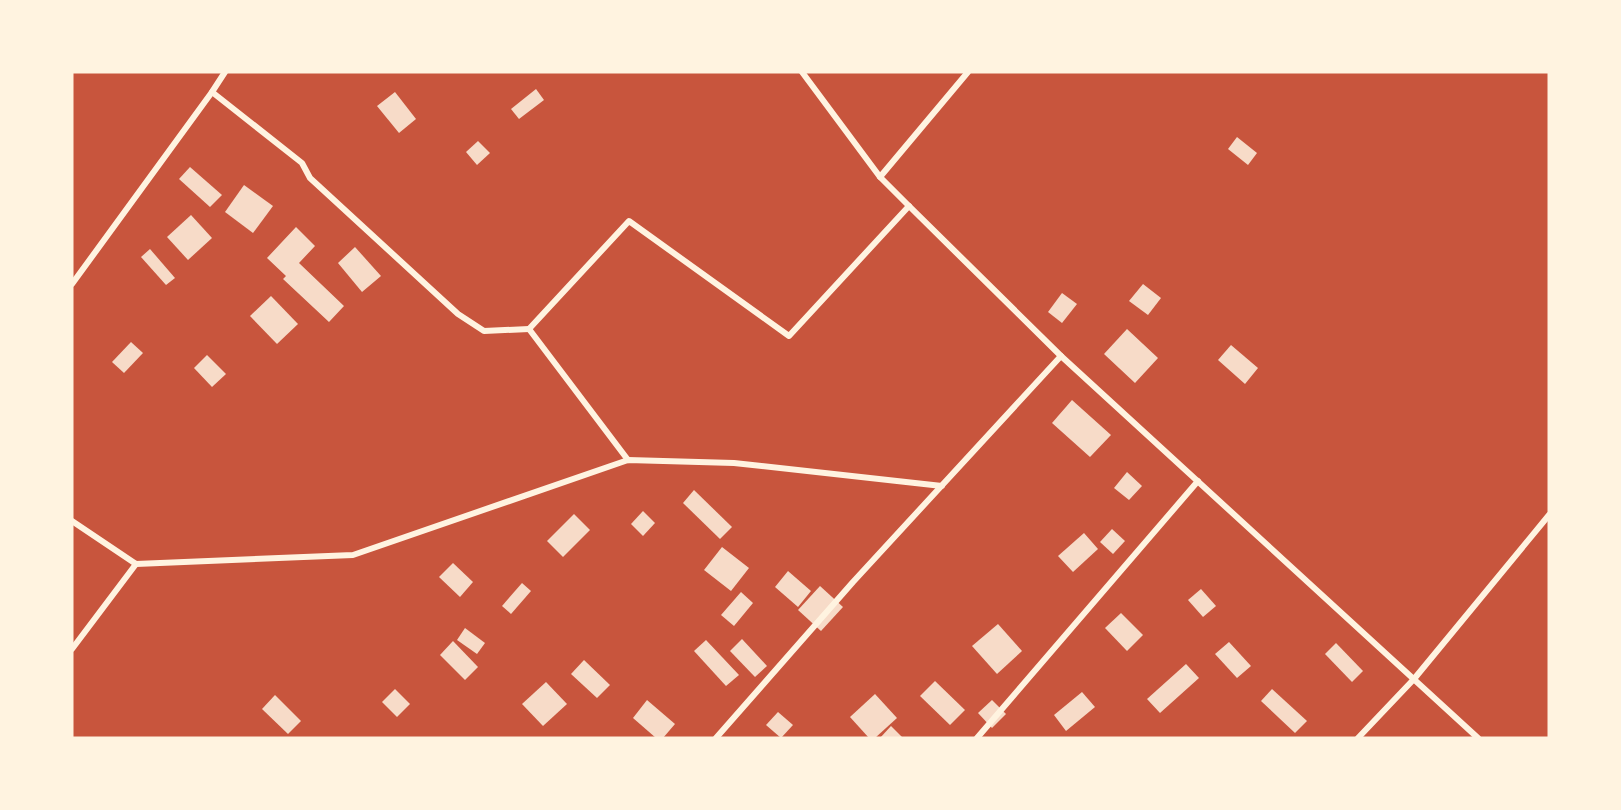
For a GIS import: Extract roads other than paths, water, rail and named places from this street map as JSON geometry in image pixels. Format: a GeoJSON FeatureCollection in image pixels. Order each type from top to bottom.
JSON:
{"type":"FeatureCollection","features":[{"type":"Feature","properties":{"kind":"street"},"geometry":{"type":"LineString","coordinates":[[72,284],[225,72]]}},
{"type":"Feature","properties":{"kind":"street"},"geometry":{"type":"LineString","coordinates":[[802,72],[880,177],[1061,356],[1478,738]]}},
{"type":"Feature","properties":{"kind":"street"},"geometry":{"type":"LineString","coordinates":[[880,177],[968,72]]}},
{"type":"Feature","properties":{"kind":"street"},"geometry":{"type":"LineString","coordinates":[[212,92],[302,163],[310,178],[458,314],[484,331],[529,328],[628,221],[789,336],[909,206]]}},
{"type":"Feature","properties":{"kind":"street"},"geometry":{"type":"LineString","coordinates":[[529,328],[628,460]]}},
{"type":"Feature","properties":{"kind":"street"},"geometry":{"type":"LineString","coordinates":[[716,738],[853,582],[1061,356]]}},
{"type":"Feature","properties":{"kind":"street"},"geometry":{"type":"LineString","coordinates":[[72,521],[136,564],[353,555],[628,460],[734,463],[942,486]]}},
{"type":"Feature","properties":{"kind":"street"},"geometry":{"type":"LineString","coordinates":[[977,738],[1198,481]]}},
{"type":"Feature","properties":{"kind":"street"},"geometry":{"type":"LineString","coordinates":[[1358,738],[1414,679],[1549,515]]}},
{"type":"Feature","properties":{"kind":"street"},"geometry":{"type":"LineString","coordinates":[[72,650],[136,564]]}}]}
